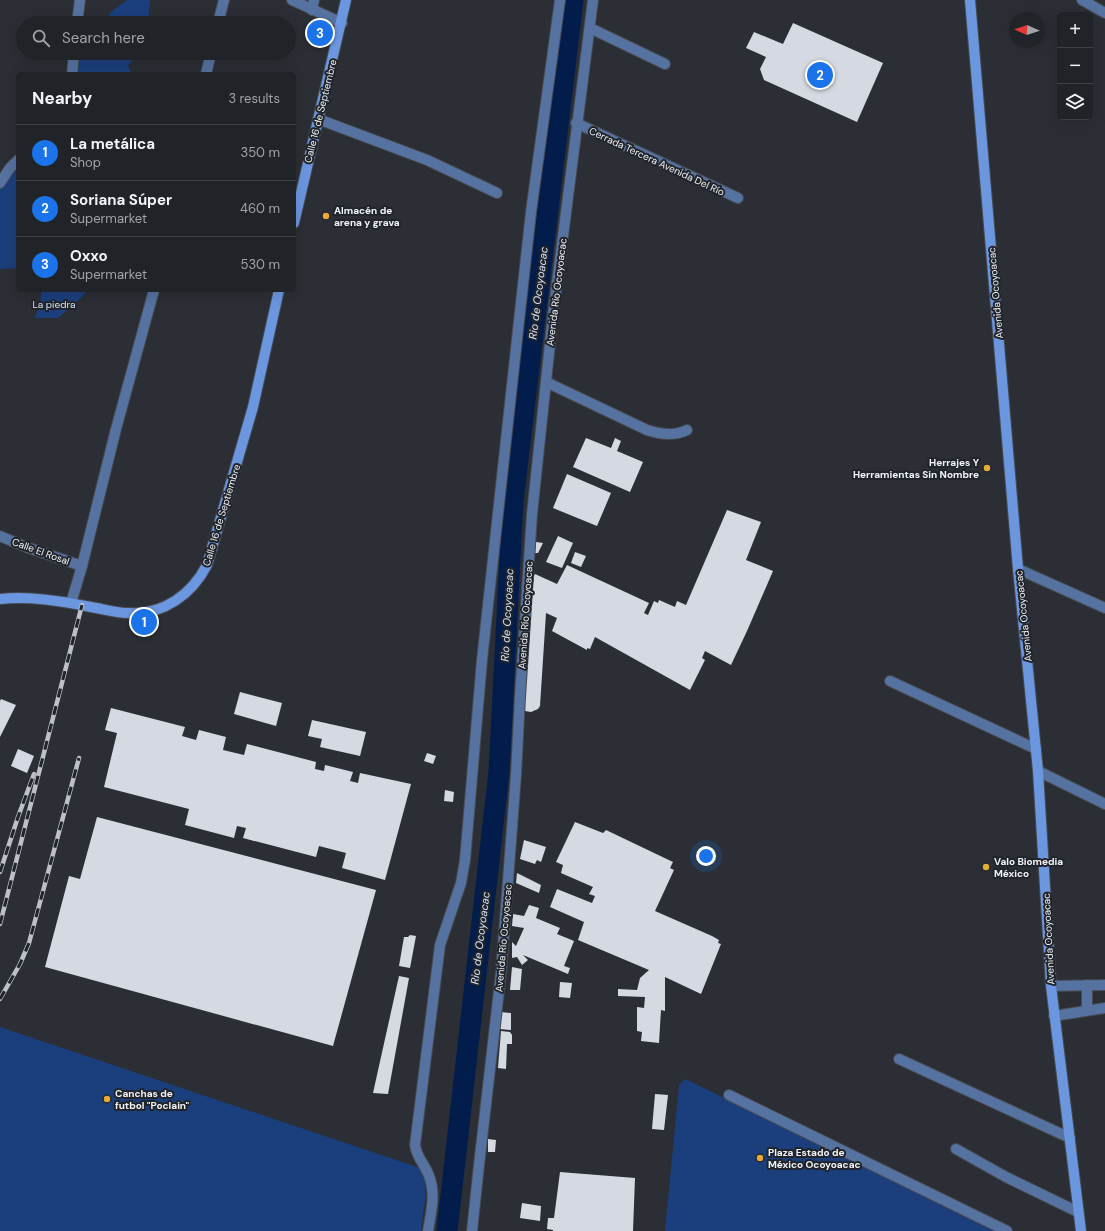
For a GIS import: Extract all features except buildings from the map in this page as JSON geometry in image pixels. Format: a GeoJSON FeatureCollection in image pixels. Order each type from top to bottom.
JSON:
{"type":"FeatureCollection","features":[{"type":"Feature","properties":{"kind":"main road","name":"Calle 16 de Septiembre"},"geometry":{"type":"LineString","coordinates":[[296,214],[342,23],[346,0]]}},
{"type":"Feature","properties":{"kind":"main road","name":"Avenida Ocoyoacac"},"geometry":{"type":"LineString","coordinates":[[970,0],[1018,569],[1038,771],[1051,986],[1081,1231]]}},
{"type":"Feature","properties":{"kind":"main road","name":"Calle 16 de Septiembre"},"geometry":{"type":"LineString","coordinates":[[0,599],[25,598],[71,603],[130,614],[144,613],[176,602],[194,586],[208,565],[253,406],[279,292]]}},
{"type":"Feature","properties":{"kind":"street"},"geometry":{"type":"LineString","coordinates":[[78,16],[80,0]]}},
{"type":"Feature","properties":{"kind":"street"},"geometry":{"type":"LineString","coordinates":[[220,16],[224,0]]}},
{"type":"Feature","properties":{"kind":"street"},"geometry":{"type":"LineString","coordinates":[[292,0],[313,5],[342,23]]}},
{"type":"Feature","properties":{"kind":"street"},"geometry":{"type":"LineString","coordinates":[[428,1231],[433,1196],[432,1185],[429,1174],[418,1157],[415,1145],[440,945],[461,883],[465,860],[482,660],[531,212],[560,0]]}},
{"type":"Feature","properties":{"kind":"street","name":"Avenida Río Ocoyoacac"},"geometry":{"type":"LineString","coordinates":[[472,1231],[478,1165],[501,973],[516,775],[532,514],[576,123],[593,0]]}},
{"type":"Feature","properties":{"kind":"street"},"geometry":{"type":"LineString","coordinates":[[1082,0],[1105,13]]}},
{"type":"Feature","properties":{"kind":"street"},"geometry":{"type":"LineString","coordinates":[[590,28],[665,64]]}},
{"type":"Feature","properties":{"kind":"street"},"geometry":{"type":"LineString","coordinates":[[72,72],[73,60]]}},
{"type":"Feature","properties":{"kind":"street"},"geometry":{"type":"LineString","coordinates":[[206,72],[209,60]]}},
{"type":"Feature","properties":{"kind":"street"},"geometry":{"type":"LineString","coordinates":[[318,118],[427,160],[497,193]]}},
{"type":"Feature","properties":{"kind":"street","name":"Cerrada Tercera Avenida Del Río"},"geometry":{"type":"LineString","coordinates":[[576,123],[738,198]]}},
{"type":"Feature","properties":{"kind":"street"},"geometry":{"type":"LineString","coordinates":[[0,183],[16,162]]}},
{"type":"Feature","properties":{"kind":"street"},"geometry":{"type":"LineString","coordinates":[[71,603],[153,292]]}},
{"type":"Feature","properties":{"kind":"street"},"geometry":{"type":"LineString","coordinates":[[546,382],[647,430],[658,433],[676,433],[687,430]]}},
{"type":"Feature","properties":{"kind":"street","name":"Calle El Rosal"},"geometry":{"type":"LineString","coordinates":[[0,536],[26,547],[82,566]]}},
{"type":"Feature","properties":{"kind":"street"},"geometry":{"type":"LineString","coordinates":[[1018,569],[1105,608]]}},
{"type":"Feature","properties":{"kind":"street"},"geometry":{"type":"LineString","coordinates":[[890,681],[1036,749]]}},
{"type":"Feature","properties":{"kind":"street"},"geometry":{"type":"LineString","coordinates":[[1038,771],[1105,804]]}},
{"type":"Feature","properties":{"kind":"street"},"geometry":{"type":"LineString","coordinates":[[1051,986],[1105,985]]}},
{"type":"Feature","properties":{"kind":"street"},"geometry":{"type":"LineString","coordinates":[[1087,986],[1087,1010]]}},
{"type":"Feature","properties":{"kind":"street"},"geometry":{"type":"LineString","coordinates":[[1054,1016],[1105,1008]]}},
{"type":"Feature","properties":{"kind":"street"},"geometry":{"type":"LineString","coordinates":[[899,1058],[1070,1138]]}},
{"type":"Feature","properties":{"kind":"street"},"geometry":{"type":"LineString","coordinates":[[729,1095],[1007,1231]]}},
{"type":"Feature","properties":{"kind":"street"},"geometry":{"type":"LineString","coordinates":[[956,1149],[1006,1177],[1078,1212]]}},
{"type":"Feature","properties":{"kind":"green space"},"geometry":{"type":"Polygon","coordinates":[[[127,0],[150,0],[149,16],[109,16],[112,11],[127,0]]]}},
{"type":"Feature","properties":{"kind":"green space"},"geometry":{"type":"Polygon","coordinates":[[[76,60],[132,60],[128,66],[131,72],[75,72],[76,60]]]}},
{"type":"Feature","properties":{"kind":"green space"},"geometry":{"type":"Polygon","coordinates":[[[16,167],[16,268],[0,269],[0,190],[16,167]]]}},
{"type":"Feature","properties":{"kind":"green space","name":"La piedra"},"geometry":{"type":"Polygon","coordinates":[[[42,292],[85,292],[80,299],[58,318],[35,318],[39,308],[42,292]]]}},
{"type":"Feature","properties":{"kind":"green space","name":"Canchas de futbol \"Poclain\""},"geometry":{"type":"Polygon","coordinates":[[[0,1027],[426,1170],[425,1200],[421,1231],[0,1231],[0,1027]]]}},
{"type":"Feature","properties":{"kind":"green space","name":"Plaza Estado de México Ocoyoacac"},"geometry":{"type":"Polygon","coordinates":[[[685,1079],[1000,1231],[665,1231],[679,1085],[685,1079]]]}},
{"type":"Feature","properties":{"kind":"waterway","name":"Rio de Ocoyoacac"},"geometry":{"type":"LineString","coordinates":[[447,1231],[499,772],[513,501],[573,0]]}},
{"type":"Feature","properties":{"kind":"railway"},"geometry":{"type":"LineString","coordinates":[[0,924],[82,605]]}},
{"type":"Feature","properties":{"kind":"railway"},"geometry":{"type":"LineString","coordinates":[[0,999],[20,964],[29,943],[79,758]]}},
{"type":"Feature","properties":{"kind":"railway"},"geometry":{"type":"LineString","coordinates":[[0,872],[34,774]]}},
{"type":"Feature","properties":{"kind":"place","name":"Oxxo"},"geometry":{"type":"Point","coordinates":[320,33]}},
{"type":"Feature","properties":{"kind":"place","name":"Soriana Súper"},"geometry":{"type":"Point","coordinates":[820,75]}},
{"type":"Feature","properties":{"kind":"place","name":"Almacén de arena y grava"},"geometry":{"type":"Point","coordinates":[326,216]}},
{"type":"Feature","properties":{"kind":"place","name":"Herrajes Y Herramientas Sin Nombre"},"geometry":{"type":"Point","coordinates":[987,468]}},
{"type":"Feature","properties":{"kind":"place","name":"La metálica"},"geometry":{"type":"Point","coordinates":[144,622]}},
{"type":"Feature","properties":{"kind":"place","name":"Valo Biomedia México"},"geometry":{"type":"Point","coordinates":[986,867]}},
{"type":"Feature","properties":{"kind":"place","name":"Canchas de futbol \"Poclain\""},"geometry":{"type":"Point","coordinates":[107,1099]}},
{"type":"Feature","properties":{"kind":"place","name":"Plaza Estado de México Ocoyoacac"},"geometry":{"type":"Point","coordinates":[760,1158]}}]}
